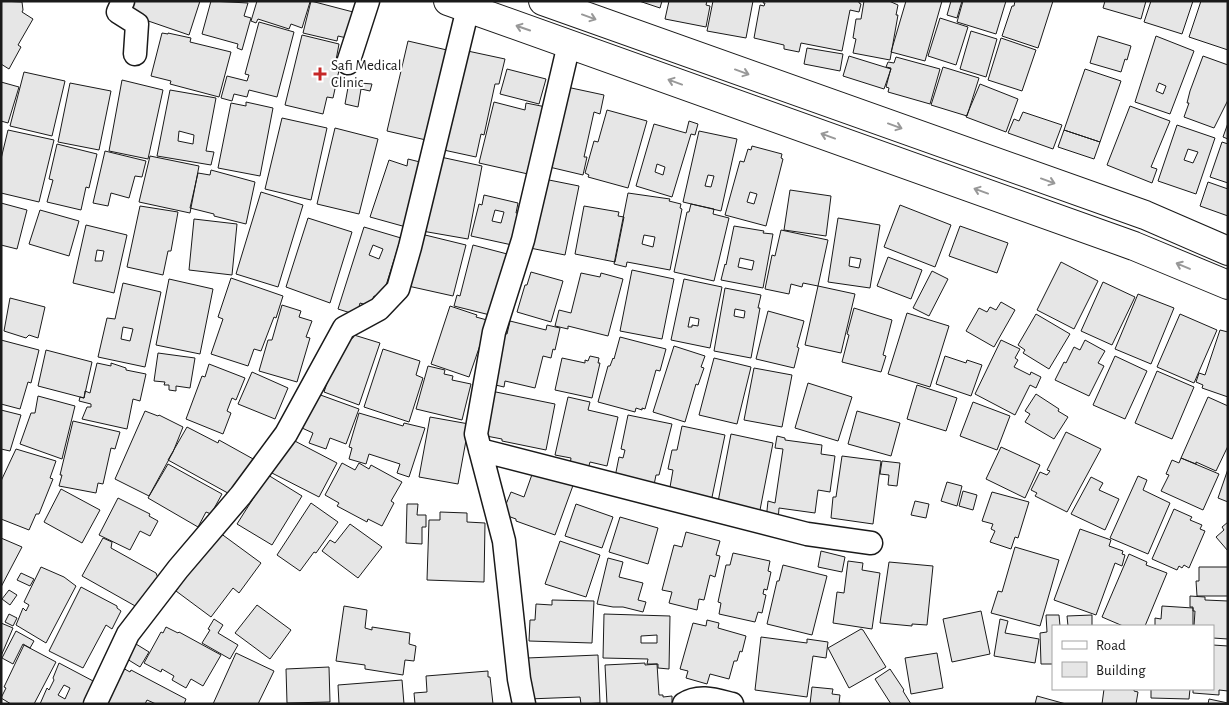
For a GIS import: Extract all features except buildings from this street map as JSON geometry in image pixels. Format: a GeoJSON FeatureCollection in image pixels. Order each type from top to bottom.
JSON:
{"type":"FeatureCollection","features":[{"type":"Feature","properties":{"kind":"main road"},"geometry":{"type":"LineString","coordinates":[[543,1],[1145,215],[1228,251]]}},
{"type":"Feature","properties":{"kind":"main road"},"geometry":{"type":"LineString","coordinates":[[462,4],[1134,246],[1228,285]]}},
{"type":"Feature","properties":{"kind":"street"},"geometry":{"type":"LineString","coordinates":[[123,1],[118,12],[137,24],[135,54]]}},
{"type":"Feature","properties":{"kind":"street"},"geometry":{"type":"LineString","coordinates":[[348,63],[368,1]]}},
{"type":"Feature","properties":{"kind":"street"},"geometry":{"type":"LineString","coordinates":[[95,704],[128,634],[178,569],[241,495],[286,434],[344,328],[379,309],[398,288],[410,247],[462,4]]}},
{"type":"Feature","properties":{"kind":"street"},"geometry":{"type":"LineString","coordinates":[[524,704],[519,679],[504,541],[476,434],[494,332],[523,240],[569,44]]}},
{"type":"Feature","properties":{"kind":"street"},"geometry":{"type":"LineString","coordinates":[[480,450],[806,534],[871,543]]}},
{"type":"Feature","properties":{"kind":"street"},"geometry":{"type":"LineString","coordinates":[[684,704],[690,700],[703,698],[732,704]]}},
{"type":"Feature","properties":{"kind":"place","name":"Safi Medical Clinic"},"geometry":{"type":"Point","coordinates":[320,74]}}]}
